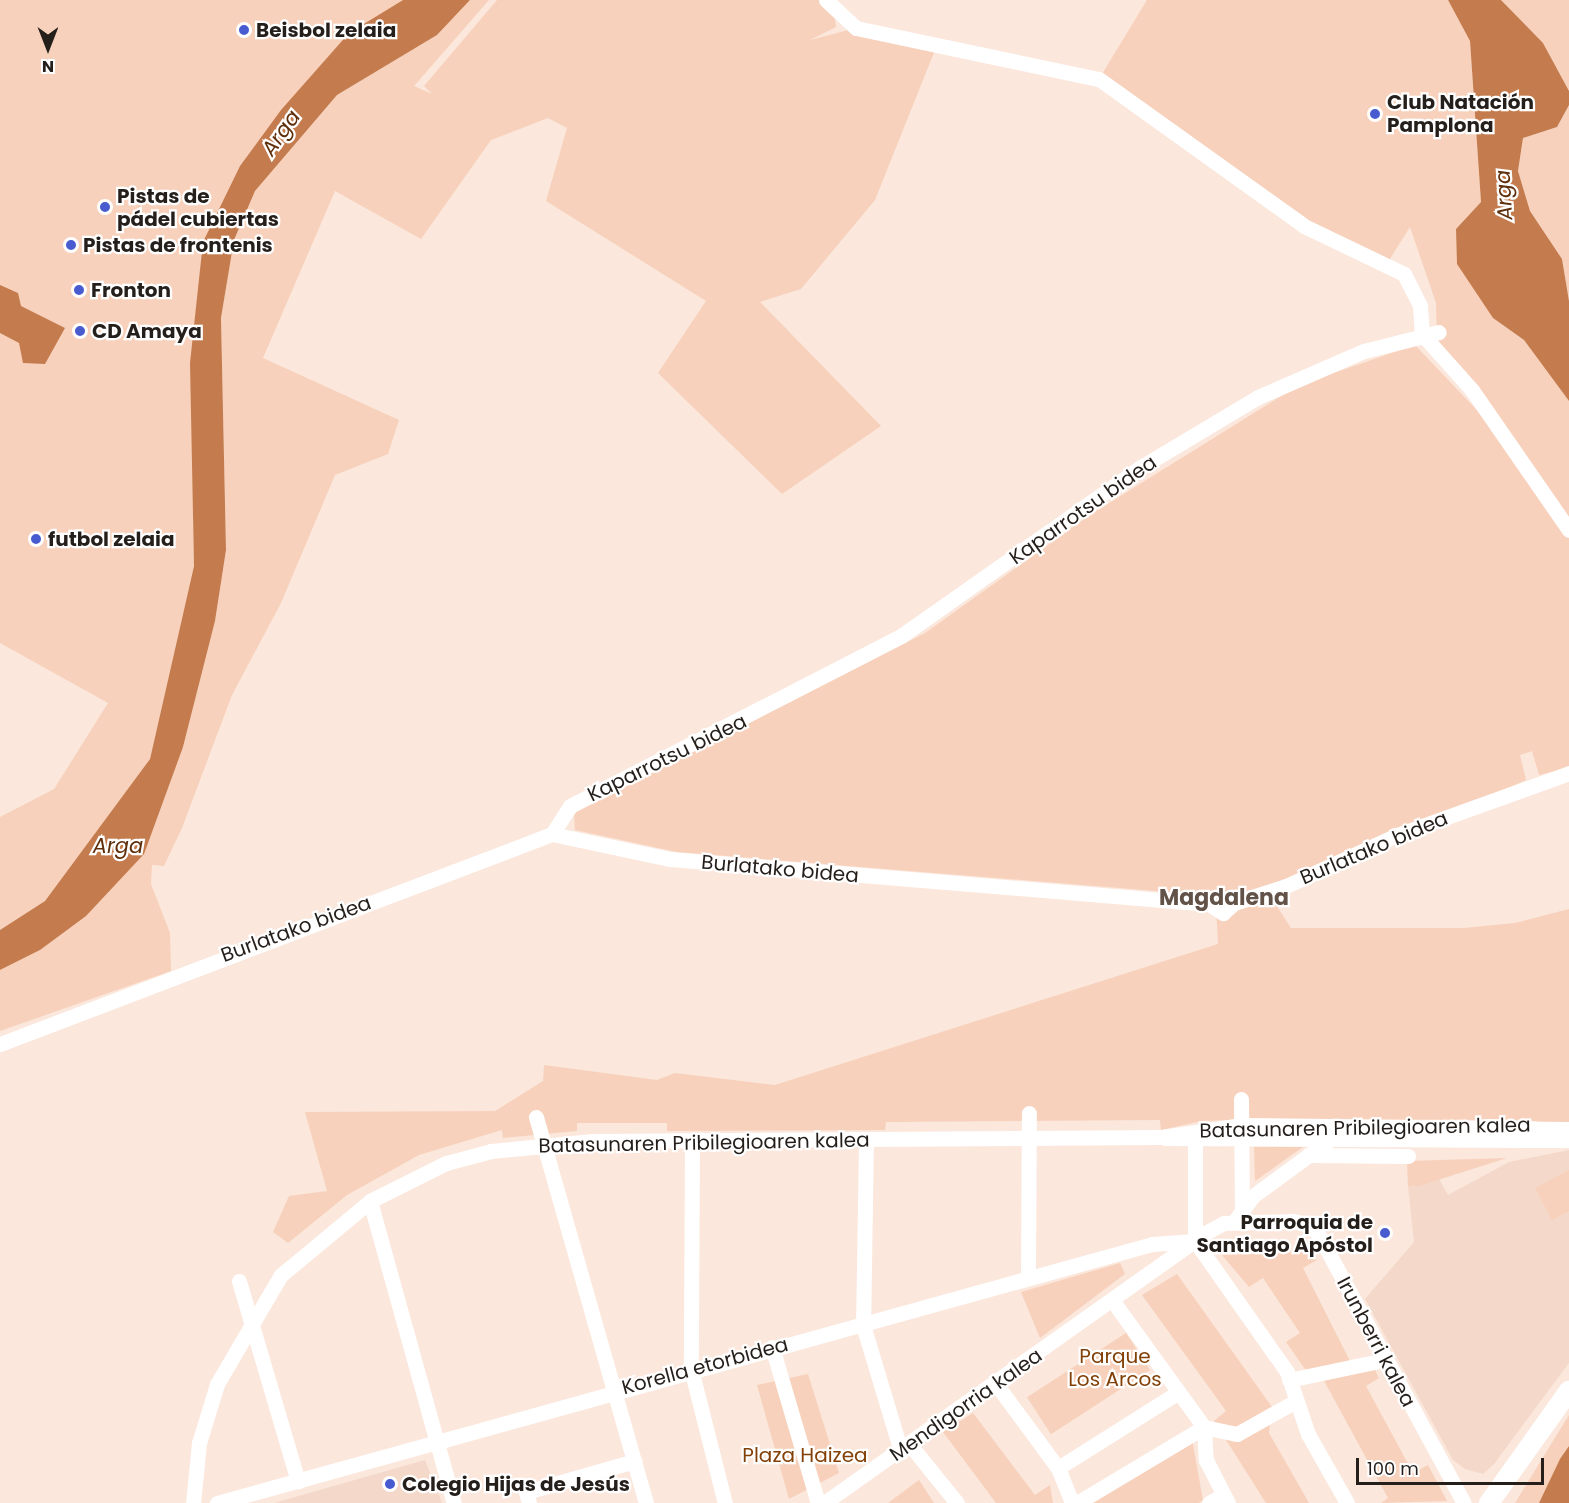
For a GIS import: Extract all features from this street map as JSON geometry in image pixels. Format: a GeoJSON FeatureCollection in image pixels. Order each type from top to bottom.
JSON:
{"type":"FeatureCollection","features":[{"type":"Feature","properties":{"kind":"main road"},"geometry":{"type":"LineString","coordinates":[[1489,1503],[1569,1391]]}},
{"type":"Feature","properties":{"kind":"street"},"geometry":{"type":"LineString","coordinates":[[826,0],[856,28],[1100,79],[1304,226],[1404,274],[1420,306],[1422,334],[1472,390],[1569,530]]}},
{"type":"Feature","properties":{"kind":"street","name":"Kaparrotsu bidea"},"geometry":{"type":"LineString","coordinates":[[552,834],[570,806],[902,636],[1141,466],[1258,397],[1364,351],[1422,334],[1439,332]]}},
{"type":"Feature","properties":{"kind":"street","name":"Burlatako bidea"},"geometry":{"type":"LineString","coordinates":[[0,1044],[552,834],[670,859],[1209,904],[1223,913],[1234,903],[1286,886],[1397,835],[1569,773]]}},
{"type":"Feature","properties":{"kind":"street"},"geometry":{"type":"LineString","coordinates":[[1241,1099],[1242,1208]]}},
{"type":"Feature","properties":{"kind":"street"},"geometry":{"type":"LineString","coordinates":[[1028,1278],[1029,1113]]}},
{"type":"Feature","properties":{"kind":"street"},"geometry":{"type":"LineString","coordinates":[[536,1117],[616,1389],[646,1503]]}},
{"type":"Feature","properties":{"kind":"street"},"geometry":{"type":"LineString","coordinates":[[1234,1222],[1242,1208],[1355,1121]]}},
{"type":"Feature","properties":{"kind":"street","name":"Batasunaren Pribilegioaren kalea"},"geometry":{"type":"LineString","coordinates":[[193,1503],[199,1443],[217,1384],[281,1275],[369,1202],[446,1163],[543,1143],[1162,1137],[1242,1125],[1355,1121],[1569,1129]]}},
{"type":"Feature","properties":{"kind":"street","name":"Batasunaren Pribilegioaren kalea"},"geometry":{"type":"LineString","coordinates":[[1162,1137],[1195,1142],[1569,1140]]}},
{"type":"Feature","properties":{"kind":"street"},"geometry":{"type":"LineString","coordinates":[[866,1140],[863,1325],[906,1449],[957,1503]]}},
{"type":"Feature","properties":{"kind":"street"},"geometry":{"type":"LineString","coordinates":[[692,1141],[691,1369],[725,1503]]}},
{"type":"Feature","properties":{"kind":"street"},"geometry":{"type":"LineString","coordinates":[[1195,1142],[1195,1241],[1289,1380],[1294,1402],[1347,1503]]}},
{"type":"Feature","properties":{"kind":"street"},"geometry":{"type":"LineString","coordinates":[[1308,1155],[1408,1156]]}},
{"type":"Feature","properties":{"kind":"street"},"geometry":{"type":"LineString","coordinates":[[369,1202],[435,1444],[454,1503]]}},
{"type":"Feature","properties":{"kind":"street","name":"Irunberri kalea"},"geometry":{"type":"LineString","coordinates":[[1195,1241],[1234,1222],[1310,1225],[1464,1503]]}},
{"type":"Feature","properties":{"kind":"street","name":"Korella etorbidea"},"geometry":{"type":"LineString","coordinates":[[217,1503],[435,1444],[616,1389],[863,1325],[1152,1244],[1195,1241]]}},
{"type":"Feature","properties":{"kind":"street","name":"Mendigorria kalea"},"geometry":{"type":"LineString","coordinates":[[824,1502],[906,1449],[1195,1241]]}},
{"type":"Feature","properties":{"kind":"street"},"geometry":{"type":"LineString","coordinates":[[239,1281],[253,1320],[298,1481]]}},
{"type":"Feature","properties":{"kind":"street"},"geometry":{"type":"LineString","coordinates":[[1112,1300],[1204,1427],[1206,1460],[1226,1499],[1209,1503]]}},
{"type":"Feature","properties":{"kind":"street"},"geometry":{"type":"LineString","coordinates":[[772,1347],[824,1502]]}},
{"type":"Feature","properties":{"kind":"street"},"geometry":{"type":"LineString","coordinates":[[1289,1380],[1384,1360]]}},
{"type":"Feature","properties":{"kind":"street"},"geometry":{"type":"LineString","coordinates":[[996,1384],[1058,1468],[1072,1503]]}},
{"type":"Feature","properties":{"kind":"street"},"geometry":{"type":"LineString","coordinates":[[1058,1468],[1178,1393]]}},
{"type":"Feature","properties":{"kind":"street"},"geometry":{"type":"LineString","coordinates":[[1077,1503],[1204,1427],[1237,1434],[1294,1402]]}},
{"type":"Feature","properties":{"kind":"street"},"geometry":{"type":"LineString","coordinates":[[529,1503],[526,1492],[635,1461]]}},
{"type":"Feature","properties":{"kind":"shaded area"},"geometry":{"type":"Polygon","coordinates":[[[1569,1150],[1569,1363],[1494,1464],[1483,1474],[1465,1469],[1453,1460],[1365,1299],[1414,1242],[1408,1186],[1438,1177],[1448,1195],[1509,1162],[1569,1150]]]}},
{"type":"Feature","properties":{"kind":"shaded area","name":"Colegio Hijas de Jesús"},"geometry":{"type":"Polygon","coordinates":[[[425,1460],[442,1503],[274,1503],[425,1460]]]}},
{"type":"Feature","properties":{"kind":"green space","name":"CD Amaya"},"geometry":{"type":"Polygon","coordinates":[[[0,0],[403,0],[349,33],[203,242],[192,424],[194,566],[150,759],[45,901],[0,930],[0,817],[54,789],[108,703],[0,643],[0,0]]]}},
{"type":"Feature","properties":{"kind":"green space"},"geometry":{"type":"Polygon","coordinates":[[[470,0],[489,0],[414,86],[432,94],[424,86],[497,0],[821,0],[834,12],[836,27],[810,40],[856,28],[937,45],[875,200],[801,289],[760,302],[881,426],[782,494],[658,373],[706,301],[546,201],[567,128],[548,118],[491,140],[421,239],[335,191],[263,358],[399,420],[388,454],[335,475],[281,603],[232,695],[182,828],[164,866],[152,865],[151,884],[170,933],[171,971],[0,1031],[0,970],[40,950],[183,747],[215,621],[226,550],[221,318],[234,240],[255,191],[337,95],[437,35],[470,0]]]}},
{"type":"Feature","properties":{"kind":"green space"},"geometry":{"type":"Polygon","coordinates":[[[1147,0],[1448,0],[1470,41],[1481,202],[1456,229],[1493,318],[1524,340],[1569,401],[1569,768],[1539,775],[1532,751],[1520,755],[1526,780],[1269,894],[1291,928],[1464,928],[1515,923],[1569,909],[1569,1127],[1529,1120],[1254,1119],[1202,1121],[1161,1130],[1160,1120],[886,1122],[885,1130],[667,1131],[667,1123],[577,1123],[577,1131],[503,1138],[502,1130],[419,1155],[347,1195],[288,1243],[273,1232],[289,1196],[327,1191],[305,1112],[495,1111],[543,1081],[544,1065],[657,1080],[675,1073],[775,1085],[1218,944],[1216,908],[1193,894],[677,852],[575,830],[574,813],[925,633],[1090,515],[1299,385],[1415,345],[1489,423],[1437,345],[1436,303],[1410,227],[1388,262],[1304,226],[1099,79],[1147,0]]]}},
{"type":"Feature","properties":{"kind":"green space","name":"Club Natación Pamplona"},"geometry":{"type":"Polygon","coordinates":[[[1501,0],[1569,0],[1569,91],[1543,43],[1501,0]]]}},
{"type":"Feature","properties":{"kind":"green space"},"geometry":{"type":"Polygon","coordinates":[[[1569,105],[1569,301],[1562,259],[1530,211],[1518,171],[1523,138],[1557,127],[1569,105]]]}},
{"type":"Feature","properties":{"kind":"green space"},"geometry":{"type":"Polygon","coordinates":[[[1254,1147],[1303,1147],[1255,1181],[1254,1147]]]}},
{"type":"Feature","properties":{"kind":"green space"},"geometry":{"type":"Polygon","coordinates":[[[1507,1158],[1419,1186],[1408,1186],[1407,1161],[1507,1158]]]}},
{"type":"Feature","properties":{"kind":"green space"},"geometry":{"type":"Polygon","coordinates":[[[1569,1170],[1569,1211],[1552,1220],[1535,1188],[1569,1170]]]}},
{"type":"Feature","properties":{"kind":"green space"},"geometry":{"type":"Polygon","coordinates":[[[1308,1252],[1317,1260],[1303,1268],[1356,1373],[1375,1370],[1379,1378],[1366,1386],[1413,1473],[1428,1465],[1447,1501],[1381,1503],[1388,1498],[1323,1379],[1307,1372],[1286,1342],[1300,1333],[1263,1278],[1249,1287],[1222,1255],[1308,1252]]]}},
{"type":"Feature","properties":{"kind":"green space"},"geometry":{"type":"Polygon","coordinates":[[[1120,1263],[1125,1274],[1040,1338],[1021,1292],[1120,1263]]]}},
{"type":"Feature","properties":{"kind":"green space"},"geometry":{"type":"Polygon","coordinates":[[[1177,1274],[1272,1407],[1269,1433],[1309,1503],[1266,1503],[1214,1421],[1226,1411],[1142,1295],[1177,1274]]]}},
{"type":"Feature","properties":{"kind":"green space","name":"Parque Los Arcos"},"geometry":{"type":"Polygon","coordinates":[[[1126,1333],[1150,1370],[1051,1434],[1027,1397],[1126,1333]]]}},
{"type":"Feature","properties":{"kind":"green space","name":"Plaza Haizea"},"geometry":{"type":"Polygon","coordinates":[[[808,1374],[839,1473],[789,1499],[757,1385],[808,1374]]]}},
{"type":"Feature","properties":{"kind":"green space"},"geometry":{"type":"Polygon","coordinates":[[[973,1413],[1035,1495],[1050,1485],[1053,1503],[996,1503],[943,1432],[973,1413]]]}},
{"type":"Feature","properties":{"kind":"green space"},"geometry":{"type":"Polygon","coordinates":[[[1569,1415],[1569,1446],[1539,1503],[1515,1503],[1569,1415]]]}},
{"type":"Feature","properties":{"kind":"green space"},"geometry":{"type":"Polygon","coordinates":[[[1192,1439],[1203,1500],[1199,1503],[1084,1503],[1192,1439]]]}},
{"type":"Feature","properties":{"kind":"green space"},"geometry":{"type":"Polygon","coordinates":[[[919,1480],[934,1503],[888,1503],[919,1480]]]}},
{"type":"Feature","properties":{"kind":"water","name":"Arga"},"geometry":{"type":"Polygon","coordinates":[[[403,0],[470,0],[437,35],[337,95],[255,191],[234,240],[221,318],[226,550],[215,621],[183,747],[144,854],[86,916],[40,950],[0,970],[0,930],[45,901],[150,759],[194,566],[190,363],[203,242],[240,166],[281,110],[349,33],[403,0]]]}},
{"type":"Feature","properties":{"kind":"water","name":"Arga"},"geometry":{"type":"Polygon","coordinates":[[[1448,0],[1501,0],[1543,43],[1569,91],[1569,105],[1557,127],[1523,138],[1518,171],[1530,211],[1562,259],[1569,301],[1569,401],[1524,340],[1493,318],[1457,264],[1456,229],[1481,202],[1470,41],[1448,0]]]}},
{"type":"Feature","properties":{"kind":"water"},"geometry":{"type":"Polygon","coordinates":[[[0,285],[18,293],[21,306],[65,328],[45,364],[23,363],[19,343],[0,333],[0,285]]]}},
{"type":"Feature","properties":{"kind":"water"},"geometry":{"type":"Polygon","coordinates":[[[1569,1446],[1569,1503],[1539,1503],[1560,1459],[1569,1446]]]}},
{"type":"Feature","properties":{"kind":"place","name":"Beisbol zelaia"},"geometry":{"type":"Point","coordinates":[244,30]}},
{"type":"Feature","properties":{"kind":"place","name":"Club Natación Pamplona"},"geometry":{"type":"Point","coordinates":[1375,114]}},
{"type":"Feature","properties":{"kind":"place","name":"Pistas de pádel cubiertas"},"geometry":{"type":"Point","coordinates":[105,207]}},
{"type":"Feature","properties":{"kind":"place","name":"Pistas de frontenis"},"geometry":{"type":"Point","coordinates":[71,245]}},
{"type":"Feature","properties":{"kind":"place","name":"Fronton"},"geometry":{"type":"Point","coordinates":[79,290]}},
{"type":"Feature","properties":{"kind":"place","name":"CD Amaya"},"geometry":{"type":"Point","coordinates":[80,331]}},
{"type":"Feature","properties":{"kind":"place","name":"futbol zelaia"},"geometry":{"type":"Point","coordinates":[36,539]}},
{"type":"Feature","properties":{"kind":"place","name":"Parroquia de Santiago Apóstol"},"geometry":{"type":"Point","coordinates":[1385,1233]}},
{"type":"Feature","properties":{"kind":"place","name":"Colegio Hijas de Jesús"},"geometry":{"type":"Point","coordinates":[390,1484]}},
{"type":"Feature","properties":{"kind":"district","name":"Magdalena"},"geometry":{"type":"Point","coordinates":[1224,898]}}]}
